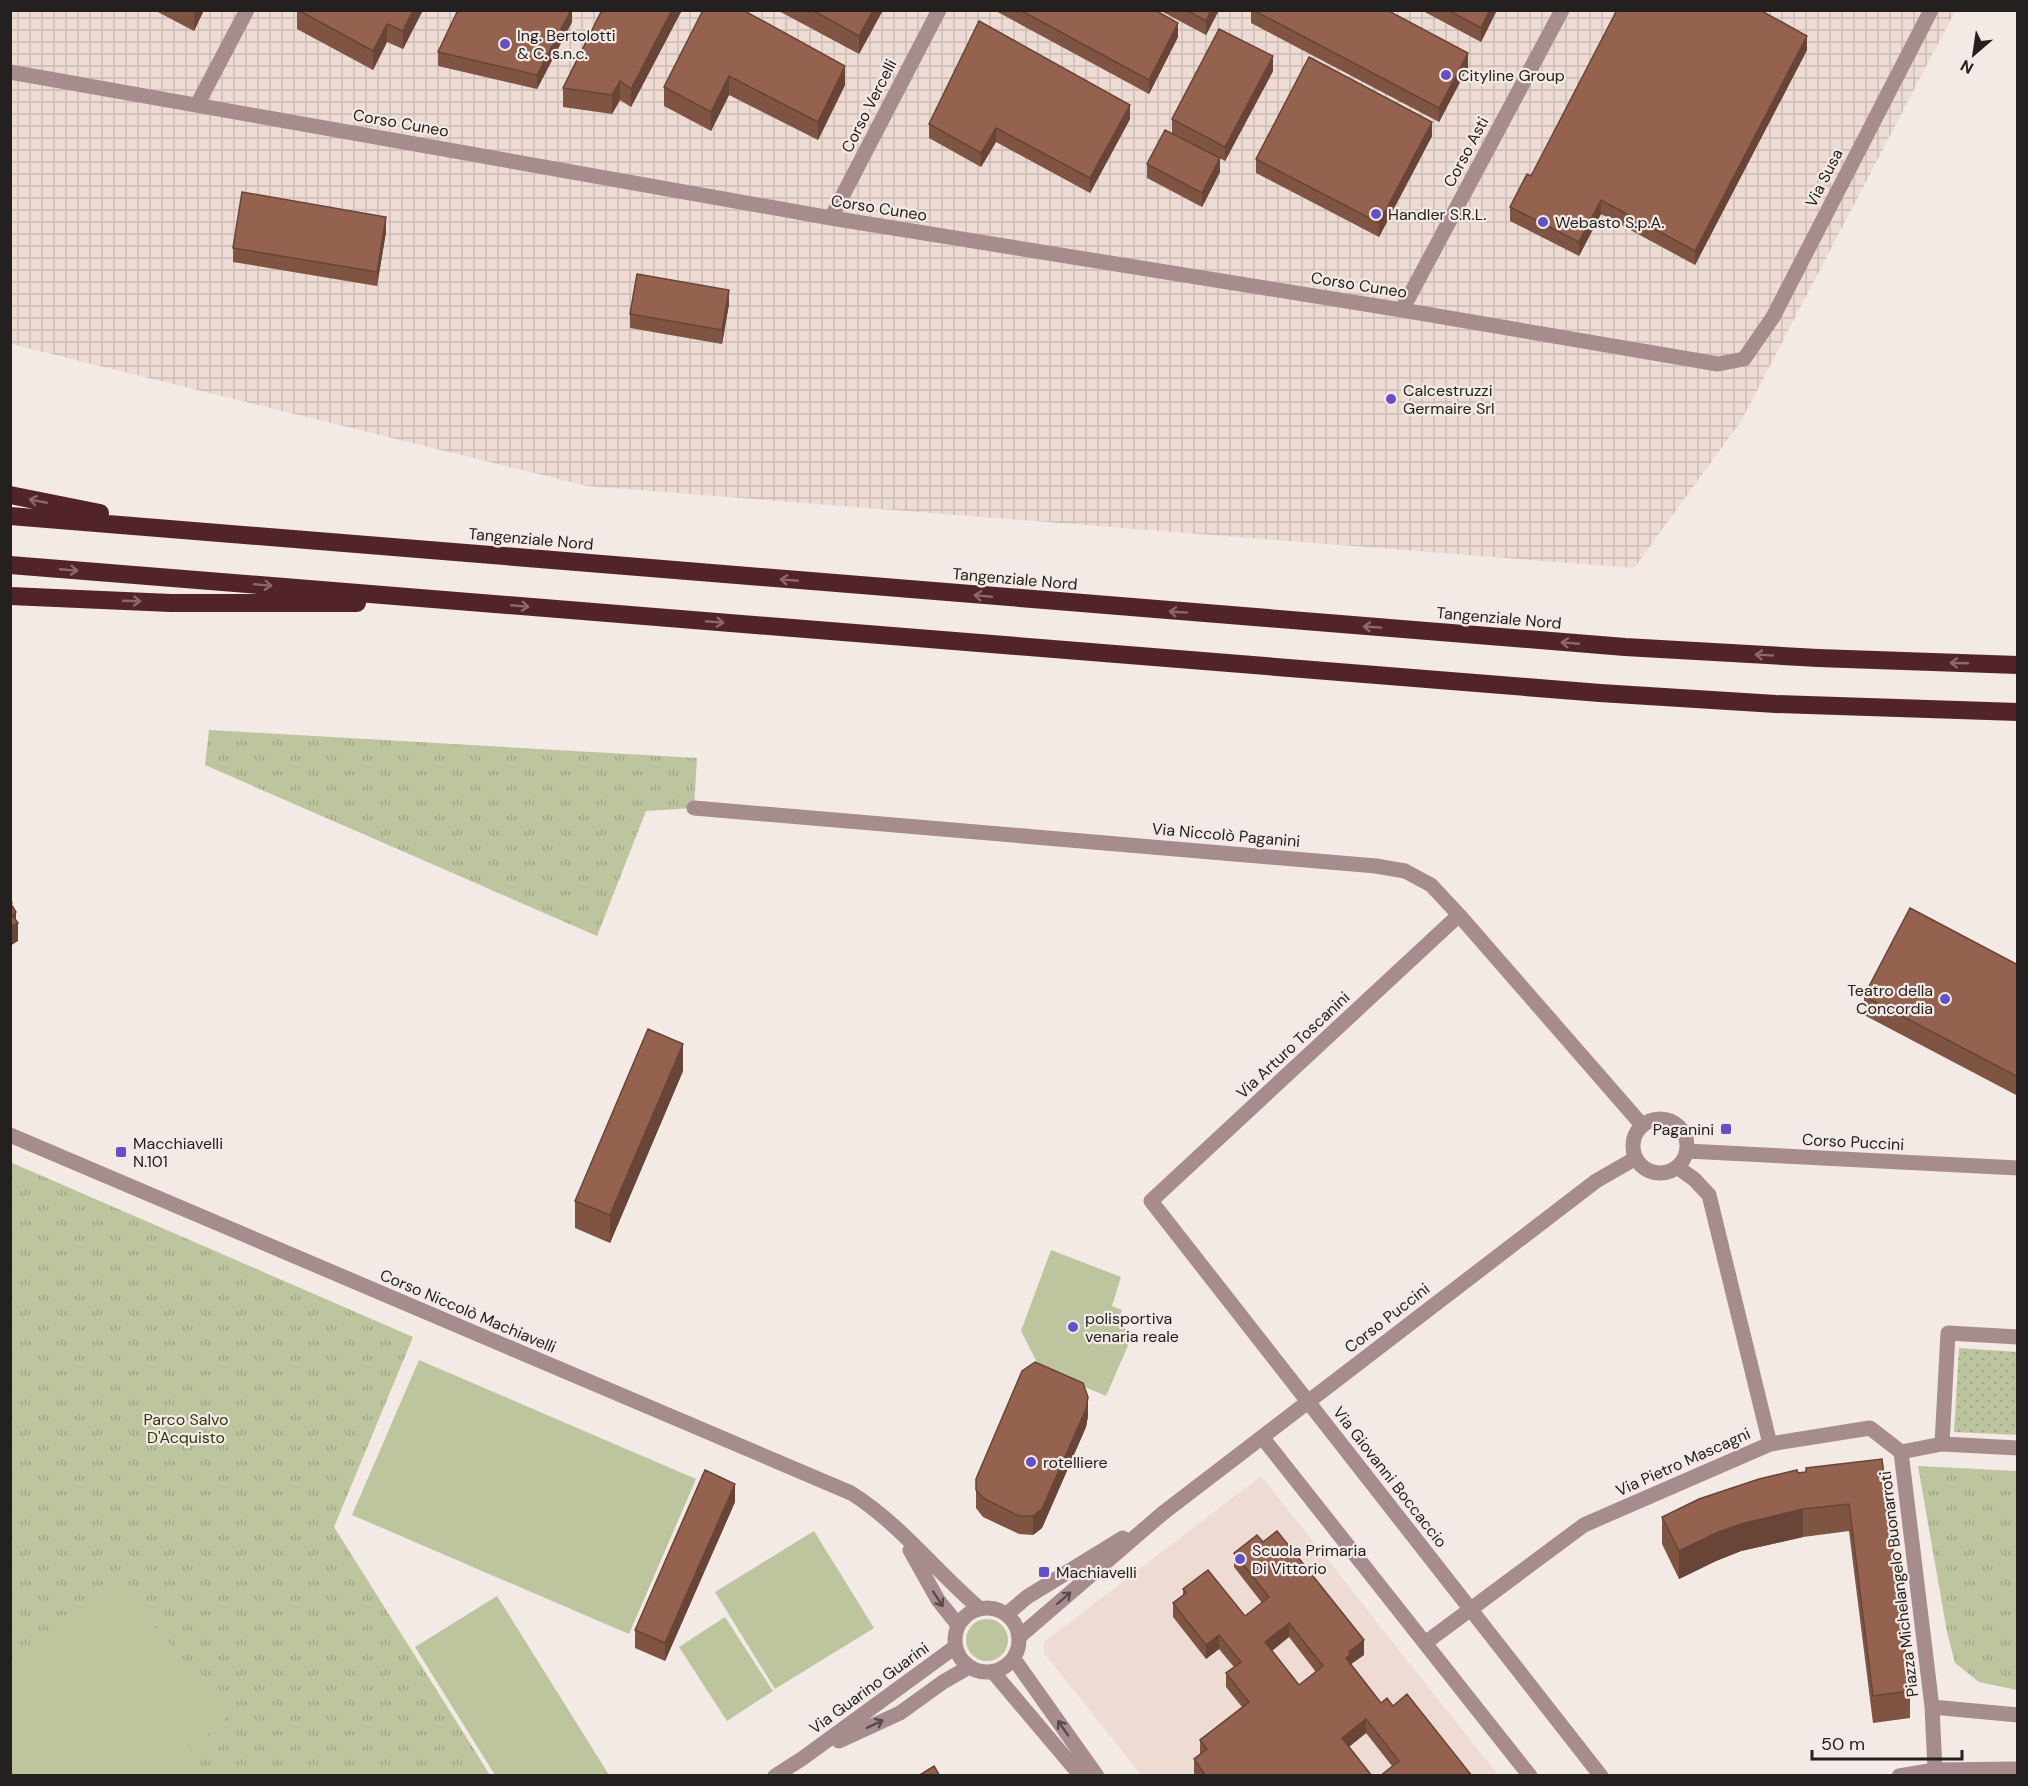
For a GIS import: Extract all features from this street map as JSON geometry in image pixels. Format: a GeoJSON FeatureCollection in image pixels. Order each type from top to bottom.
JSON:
{"type":"FeatureCollection","features":[{"type":"Feature","properties":{"kind":"highway"},"geometry":{"type":"LineString","coordinates":[[10,495],[178,529]]}},
{"type":"Feature","properties":{"kind":"highway","name":"Tangenziale Nord"},"geometry":{"type":"LineString","coordinates":[[10,516],[1625,647],[1818,658],[2018,665]]}},
{"type":"Feature","properties":{"kind":"highway"},"geometry":{"type":"LineString","coordinates":[[10,565],[1600,693],[1776,704],[2018,712]]}},
{"type":"Feature","properties":{"kind":"highway"},"geometry":{"type":"LineString","coordinates":[[10,596],[171,603],[496,604]]}},
{"type":"Feature","properties":{"kind":"street"},"geometry":{"type":"LineString","coordinates":[[197,105],[247,10]]}},
{"type":"Feature","properties":{"kind":"street","name":"Corso Vercelli"},"geometry":{"type":"LineString","coordinates":[[831,218],[939,10]]}},
{"type":"Feature","properties":{"kind":"street","name":"Corso Asti"},"geometry":{"type":"LineString","coordinates":[[1402,310],[1562,10]]}},
{"type":"Feature","properties":{"kind":"street","name":"Via Susa"},"geometry":{"type":"LineString","coordinates":[[1744,359],[1773,317],[1931,10]]}},
{"type":"Feature","properties":{"kind":"street","name":"Corso Cuneo"},"geometry":{"type":"LineString","coordinates":[[10,72],[831,218],[1402,310],[1718,364],[1744,359]]}},
{"type":"Feature","properties":{"kind":"street","name":"Via Niccolò Paganini"},"geometry":{"type":"LineString","coordinates":[[694,808],[1376,866],[1405,871],[1431,885],[1459,915],[1642,1125]]}},
{"type":"Feature","properties":{"kind":"street","name":"Via Arturo Toscanini"},"geometry":{"type":"LineString","coordinates":[[1151,1201],[1459,915]]}},
{"type":"Feature","properties":{"kind":"street"},"geometry":{"type":"LineString","coordinates":[[1663,1119],[1674,1122],[1682,1129],[1687,1139],[1687,1151],[1677,1167],[1668,1172],[1658,1173],[1648,1170],[1636,1158],[1633,1146],[1635,1134],[1642,1125],[1652,1120],[1663,1119]]}},
{"type":"Feature","properties":{"kind":"street","name":"Corso Niccolò Machiavelli"},"geometry":{"type":"LineString","coordinates":[[10,1135],[851,1493],[886,1518],[954,1587],[979,1608]]}},
{"type":"Feature","properties":{"kind":"street","name":"Corso Puccini"},"geometry":{"type":"LineString","coordinates":[[1687,1151],[2018,1168]]}},
{"type":"Feature","properties":{"kind":"street","name":"Corso Puccini"},"geometry":{"type":"LineString","coordinates":[[1163,1513],[1596,1181],[1636,1158]]}},
{"type":"Feature","properties":{"kind":"street","name":"Via Pietro Mascagni"},"geometry":{"type":"LineString","coordinates":[[1425,1643],[1584,1525],[1770,1443],[1709,1195],[1694,1179],[1677,1167]]}},
{"type":"Feature","properties":{"kind":"street","name":"Via Giovanni Boccaccio"},"geometry":{"type":"LineString","coordinates":[[1151,1201],[1601,1776]]}},
{"type":"Feature","properties":{"kind":"street"},"geometry":{"type":"LineString","coordinates":[[1942,1444],[1948,1333],[2018,1337]]}},
{"type":"Feature","properties":{"kind":"street","name":"Piazza Michelangelo Buonarroti"},"geometry":{"type":"LineString","coordinates":[[1770,1443],[1870,1428],[1901,1452],[1932,1707],[1935,1770]]}},
{"type":"Feature","properties":{"kind":"street"},"geometry":{"type":"LineString","coordinates":[[1262,1437],[1530,1776]]}},
{"type":"Feature","properties":{"kind":"street"},"geometry":{"type":"LineString","coordinates":[[1901,1452],[1942,1444],[2018,1448]]}},
{"type":"Feature","properties":{"kind":"street"},"geometry":{"type":"LineString","coordinates":[[1007,1614],[1027,1598],[1163,1513]]}},
{"type":"Feature","properties":{"kind":"street"},"geometry":{"type":"LineString","coordinates":[[1020,1636],[1163,1513]]}},
{"type":"Feature","properties":{"kind":"street","name":"Corso Niccolò Machiavelli"},"geometry":{"type":"LineString","coordinates":[[902,1535],[938,1600],[958,1626]]}},
{"type":"Feature","properties":{"kind":"street"},"geometry":{"type":"LineString","coordinates":[[979,1608],[993,1608],[1007,1614],[1016,1624],[1020,1636],[1019,1648],[1014,1659],[1005,1668],[993,1672],[979,1672],[969,1667],[960,1659],[955,1647],[954,1637],[958,1626],[966,1615],[979,1608]]}},
{"type":"Feature","properties":{"kind":"street","name":"Via Guarino Guarini"},"geometry":{"type":"LineString","coordinates":[[775,1776],[955,1647]]}},
{"type":"Feature","properties":{"kind":"street"},"geometry":{"type":"LineString","coordinates":[[1014,1659],[1097,1776]]}},
{"type":"Feature","properties":{"kind":"street","name":"Via Guarino Guarini"},"geometry":{"type":"LineString","coordinates":[[803,1758],[900,1713],[943,1682],[969,1667]]}},
{"type":"Feature","properties":{"kind":"street"},"geometry":{"type":"LineString","coordinates":[[993,1672],[1081,1776]]}},
{"type":"Feature","properties":{"kind":"street","name":"Piazza Michelangelo Buonarroti"},"geometry":{"type":"LineString","coordinates":[[1932,1707],[2018,1715]]}},
{"type":"Feature","properties":{"kind":"street"},"geometry":{"type":"LineString","coordinates":[[1899,1776],[1935,1770],[2018,1769]]}},
{"type":"Feature","properties":{"kind":"shaded area"},"geometry":{"type":"Polygon","coordinates":[[[11,11],[1955,11],[1741,421],[1634,568],[587,486],[11,344],[11,11]]]}},
{"type":"Feature","properties":{"kind":"shaded area","name":"Scuola Primaria Di Vittorio"},"geometry":{"type":"Polygon","coordinates":[[[1261,1476],[1498,1775],[1141,1775],[1044,1653],[1044,1642],[1261,1476]]]}},
{"type":"Feature","properties":{"kind":"green space"},"geometry":{"type":"Polygon","coordinates":[[[209,730],[697,758],[694,808],[646,811],[597,936],[205,765],[209,730]]]}},
{"type":"Feature","properties":{"kind":"green space","name":"Parco Salvo D'Acquisto"},"geometry":{"type":"Polygon","coordinates":[[[10,1162],[413,1337],[334,1527],[490,1775],[11,1775],[10,1162]]]}},
{"type":"Feature","properties":{"kind":"green space","name":"polisportiva venaria reale"},"geometry":{"type":"Polygon","coordinates":[[[1051,1250],[1121,1277],[1112,1306],[1122,1310],[1117,1323],[1133,1334],[1106,1396],[1040,1368],[1021,1331],[1051,1250]]]}},
{"type":"Feature","properties":{"kind":"green space"},"geometry":{"type":"Polygon","coordinates":[[[1959,1348],[2017,1352],[2017,1435],[1954,1432],[1959,1348]]]}},
{"type":"Feature","properties":{"kind":"green space"},"geometry":{"type":"Polygon","coordinates":[[[419,1360],[696,1479],[629,1634],[352,1515],[419,1360]]]}},
{"type":"Feature","properties":{"kind":"green space"},"geometry":{"type":"Polygon","coordinates":[[[1918,1466],[2017,1471],[2017,1690],[1979,1682],[1955,1663],[1947,1632],[1918,1466]]]}},
{"type":"Feature","properties":{"kind":"green space"},"geometry":{"type":"Polygon","coordinates":[[[814,1531],[874,1628],[775,1689],[715,1592],[814,1531]]]}},
{"type":"Feature","properties":{"kind":"green space"},"geometry":{"type":"Polygon","coordinates":[[[113,1581],[232,1713],[162,1775],[11,1775],[11,1673],[113,1581]]]}},
{"type":"Feature","properties":{"kind":"green space"},"geometry":{"type":"Polygon","coordinates":[[[497,1596],[609,1775],[495,1775],[415,1647],[497,1596]]]}},
{"type":"Feature","properties":{"kind":"green space"},"geometry":{"type":"Polygon","coordinates":[[[725,1617],[773,1691],[727,1721],[679,1647],[725,1617]]]}},
{"type":"Feature","properties":{"kind":"green space"},"geometry":{"type":"Polygon","coordinates":[[[987,1619],[1002,1625],[1008,1640],[1002,1655],[987,1661],[972,1655],[966,1640],[972,1625],[987,1619]]]}},
{"type":"Feature","properties":{"kind":"building"},"geometry":{"type":"Polygon","coordinates":[[[298,10],[413,10],[403,31],[387,24],[373,51],[298,10]]]}},
{"type":"Feature","properties":{"kind":"building","name":"Ing. Bertolotti & C. s.n.c."},"geometry":{"type":"Polygon","coordinates":[[[458,10],[571,10],[537,75],[438,52],[458,10]]]}},
{"type":"Feature","properties":{"kind":"building"},"geometry":{"type":"Polygon","coordinates":[[[602,10],[672,10],[631,89],[620,81],[612,95],[563,88],[602,10]]]}},
{"type":"Feature","properties":{"kind":"building"},"geometry":{"type":"Polygon","coordinates":[[[703,10],[743,10],[845,66],[818,122],[729,76],[711,112],[664,87],[703,10]]]}},
{"type":"Feature","properties":{"kind":"building"},"geometry":{"type":"Polygon","coordinates":[[[812,10],[873,10],[859,36],[812,10]]]}},
{"type":"Feature","properties":{"kind":"building"},"geometry":{"type":"Polygon","coordinates":[[[1020,10],[1155,10],[1178,23],[1149,80],[1020,10]]]}},
{"type":"Feature","properties":{"kind":"building"},"geometry":{"type":"Polygon","coordinates":[[[1186,10],[1211,10],[1206,21],[1186,10]]]}},
{"type":"Feature","properties":{"kind":"building"},"geometry":{"type":"Polygon","coordinates":[[[1253,10],[1387,10],[1468,53],[1439,108],[1253,10]]]}},
{"type":"Feature","properties":{"kind":"building"},"geometry":{"type":"Polygon","coordinates":[[[1448,10],[1490,10],[1481,28],[1448,10]]]}},
{"type":"Feature","properties":{"kind":"building"},"geometry":{"type":"Polygon","coordinates":[[[1617,10],[1760,10],[1807,36],[1695,251],[1601,200],[1579,242],[1510,207],[1527,174],[1531,176],[1617,10]]]}},
{"type":"Feature","properties":{"kind":"building"},"geometry":{"type":"Polygon","coordinates":[[[979,21],[1130,105],[1090,178],[996,128],[981,153],[929,124],[979,21]]]}},
{"type":"Feature","properties":{"kind":"building"},"geometry":{"type":"Polygon","coordinates":[[[1219,29],[1273,56],[1225,147],[1172,119],[1219,29]]]}},
{"type":"Feature","properties":{"kind":"building"},"geometry":{"type":"Polygon","coordinates":[[[1309,57],[1432,122],[1379,223],[1256,159],[1309,57]]]}},
{"type":"Feature","properties":{"kind":"building"},"geometry":{"type":"Polygon","coordinates":[[[1165,130],[1220,158],[1202,193],[1147,164],[1165,130]]]}},
{"type":"Feature","properties":{"kind":"building"},"geometry":{"type":"Polygon","coordinates":[[[242,192],[386,217],[377,272],[233,248],[242,192]]]}},
{"type":"Feature","properties":{"kind":"building"},"geometry":{"type":"Polygon","coordinates":[[[637,274],[729,290],[722,330],[630,314],[637,274]]]}},
{"type":"Feature","properties":{"kind":"building"},"geometry":{"type":"Polygon","coordinates":[[[10,900],[16,912],[12,915],[18,923],[10,927],[10,900]]]}},
{"type":"Feature","properties":{"kind":"building","name":"Teatro della Concordia"},"geometry":{"type":"Polygon","coordinates":[[[1910,908],[2018,965],[2018,1077],[1864,996],[1910,908]]]}},
{"type":"Feature","properties":{"kind":"building"},"geometry":{"type":"Polygon","coordinates":[[[648,1029],[683,1044],[610,1215],[575,1201],[648,1029]]]}},
{"type":"Feature","properties":{"kind":"building","name":"rotelliere"},"geometry":{"type":"Polygon","coordinates":[[[1035,1362],[1083,1383],[1088,1397],[1086,1409],[1042,1509],[1033,1516],[1019,1516],[983,1498],[976,1490],[976,1479],[1022,1371],[1035,1362]]]}},
{"type":"Feature","properties":{"kind":"building"},"geometry":{"type":"Polygon","coordinates":[[[1882,1459],[1910,1691],[1873,1696],[1849,1504],[1803,1509],[1741,1524],[1679,1551],[1662,1517],[1699,1499],[1759,1479],[1797,1470],[1798,1473],[1806,1472],[1806,1468],[1882,1459]]]}},
{"type":"Feature","properties":{"kind":"building"},"geometry":{"type":"Polygon","coordinates":[[[705,1470],[735,1484],[665,1643],[635,1630],[705,1470]]]}},
{"type":"Feature","properties":{"kind":"building"},"geometry":{"type":"Polygon","coordinates":[[[1277,1531],[1364,1640],[1349,1652],[1351,1654],[1346,1658],[1381,1703],[1387,1698],[1393,1706],[1407,1694],[1472,1776],[1380,1776],[1399,1761],[1366,1719],[1342,1738],[1372,1776],[1200,1776],[1204,1773],[1194,1759],[1207,1749],[1200,1740],[1249,1702],[1226,1673],[1241,1662],[1219,1635],[1206,1645],[1173,1603],[1186,1593],[1183,1589],[1208,1570],[1245,1616],[1269,1597],[1234,1553],[1257,1535],[1263,1542],[1277,1531]],[[1289,1623],[1265,1642],[1299,1685],[1323,1666],[1289,1623]]]}},
{"type":"Feature","properties":{"kind":"building"},"geometry":{"type":"Polygon","coordinates":[[[934,1766],[940,1776],[918,1776],[934,1766]]]}},
{"type":"Feature","properties":{"kind":"place","name":"Ing. Bertolotti & C. s.n.c."},"geometry":{"type":"Point","coordinates":[505,44]}},
{"type":"Feature","properties":{"kind":"place","name":"Cityline Group"},"geometry":{"type":"Point","coordinates":[1446,75]}},
{"type":"Feature","properties":{"kind":"place","name":"Handler S.R.L."},"geometry":{"type":"Point","coordinates":[1376,214]}},
{"type":"Feature","properties":{"kind":"place","name":"Webasto S.p.A."},"geometry":{"type":"Point","coordinates":[1543,222]}},
{"type":"Feature","properties":{"kind":"place","name":"Calcestruzzi Germaire Srl"},"geometry":{"type":"Point","coordinates":[1391,399]}},
{"type":"Feature","properties":{"kind":"place","name":"Teatro della Concordia"},"geometry":{"type":"Point","coordinates":[1945,999]}},
{"type":"Feature","properties":{"kind":"place","name":"Paganini"},"geometry":{"type":"Point","coordinates":[1726,1129]}},
{"type":"Feature","properties":{"kind":"place","name":"Macchiavelli N.101"},"geometry":{"type":"Point","coordinates":[121,1152]}},
{"type":"Feature","properties":{"kind":"place","name":"polisportiva venaria reale"},"geometry":{"type":"Point","coordinates":[1073,1327]}},
{"type":"Feature","properties":{"kind":"place","name":"rotelliere"},"geometry":{"type":"Point","coordinates":[1031,1462]}},
{"type":"Feature","properties":{"kind":"place","name":"Scuola Primaria Di Vittorio"},"geometry":{"type":"Point","coordinates":[1240,1559]}},
{"type":"Feature","properties":{"kind":"place","name":"Machiavelli"},"geometry":{"type":"Point","coordinates":[1044,1572]}}]}
